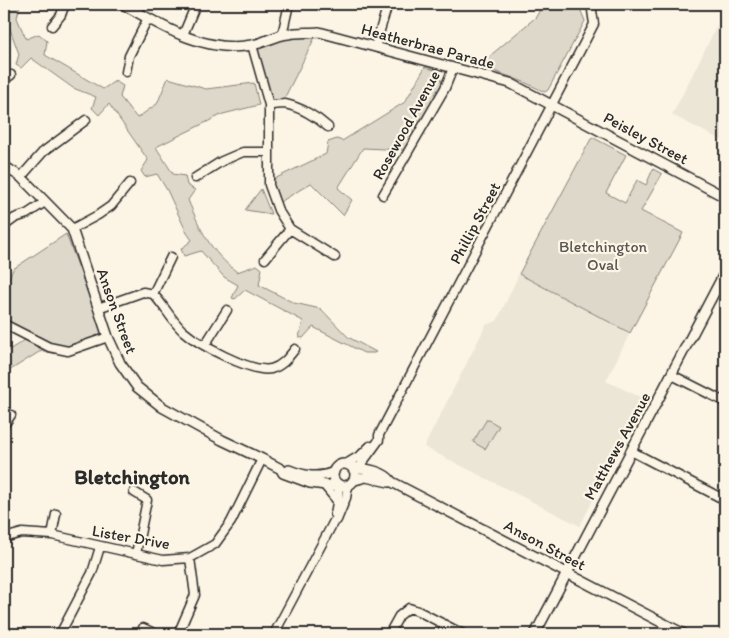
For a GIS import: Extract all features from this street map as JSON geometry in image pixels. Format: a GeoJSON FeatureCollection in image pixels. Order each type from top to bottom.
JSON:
{"type":"FeatureCollection","features":[{"type":"Feature","properties":{"kind":"street"},"geometry":{"type":"LineString","coordinates":[[52,26],[61,15],[65,4]]}},
{"type":"Feature","properties":{"kind":"street","name":"Heatherbrae Parade"},"geometry":{"type":"LineString","coordinates":[[123,4],[183,35],[224,47],[252,45],[286,34],[319,32],[510,83],[552,106]]}},
{"type":"Feature","properties":{"kind":"street"},"geometry":{"type":"LineString","coordinates":[[183,35],[196,4]]}},
{"type":"Feature","properties":{"kind":"street"},"geometry":{"type":"LineString","coordinates":[[286,34],[289,4]]}},
{"type":"Feature","properties":{"kind":"street"},"geometry":{"type":"LineString","coordinates":[[286,34],[294,4]]}},
{"type":"Feature","properties":{"kind":"street"},"geometry":{"type":"LineString","coordinates":[[373,46],[382,4]]}},
{"type":"Feature","properties":{"kind":"street"},"geometry":{"type":"LineString","coordinates":[[373,46],[388,4]]}},
{"type":"Feature","properties":{"kind":"street","name":"Phillip Street"},"geometry":{"type":"LineString","coordinates":[[351,467],[379,436],[552,106],[594,24],[591,4]]}},
{"type":"Feature","properties":{"kind":"street"},"geometry":{"type":"LineString","coordinates":[[126,72],[129,56],[148,18]]}},
{"type":"Feature","properties":{"kind":"street"},"geometry":{"type":"LineString","coordinates":[[252,45],[269,105],[269,185],[278,210],[290,229],[335,256]]}},
{"type":"Feature","properties":{"kind":"street","name":"Rosewood Avenue"},"geometry":{"type":"LineString","coordinates":[[383,195],[445,88],[454,68]]}},
{"type":"Feature","properties":{"kind":"street"},"geometry":{"type":"LineString","coordinates":[[4,80],[11,75]]}},
{"type":"Feature","properties":{"kind":"street"},"geometry":{"type":"LineString","coordinates":[[269,105],[285,104],[306,112],[328,127]]}},
{"type":"Feature","properties":{"kind":"street","name":"Peisley Street"},"geometry":{"type":"LineString","coordinates":[[552,106],[725,197]]}},
{"type":"Feature","properties":{"kind":"street"},"geometry":{"type":"LineString","coordinates":[[21,177],[43,152],[86,120]]}},
{"type":"Feature","properties":{"kind":"street"},"geometry":{"type":"LineString","coordinates":[[195,178],[222,161],[242,152],[268,152]]}},
{"type":"Feature","properties":{"kind":"street","name":"Anson Street"},"geometry":{"type":"LineString","coordinates":[[4,166],[21,177],[72,230],[108,337],[120,363],[137,387],[162,407],[222,440],[281,469],[284,473],[302,482],[334,486],[338,484]]}},
{"type":"Feature","properties":{"kind":"street"},"geometry":{"type":"LineString","coordinates":[[72,230],[111,206],[130,183]]}},
{"type":"Feature","properties":{"kind":"street"},"geometry":{"type":"LineString","coordinates":[[4,226],[45,202]]}},
{"type":"Feature","properties":{"kind":"street"},"geometry":{"type":"LineString","coordinates":[[265,259],[290,229]]}},
{"type":"Feature","properties":{"kind":"street"},"geometry":{"type":"LineString","coordinates":[[153,294],[171,257]]}},
{"type":"Feature","properties":{"kind":"street","name":"Matthews Avenue"},"geometry":{"type":"LineString","coordinates":[[535,634],[725,272]]}},
{"type":"Feature","properties":{"kind":"street"},"geometry":{"type":"LineString","coordinates":[[98,308],[143,292],[153,294],[182,330],[228,358],[255,368],[270,369],[286,362],[295,350]]}},
{"type":"Feature","properties":{"kind":"street"},"geometry":{"type":"LineString","coordinates":[[205,345],[226,310]]}},
{"type":"Feature","properties":{"kind":"street"},"geometry":{"type":"LineString","coordinates":[[4,324],[49,347],[68,351],[108,337]]}},
{"type":"Feature","properties":{"kind":"street"},"geometry":{"type":"LineString","coordinates":[[672,375],[725,402]]}},
{"type":"Feature","properties":{"kind":"street"},"geometry":{"type":"LineString","coordinates":[[4,425],[11,415]]}},
{"type":"Feature","properties":{"kind":"street","name":"Phillip Street"},"geometry":{"type":"LineString","coordinates":[[351,467],[360,466],[379,440],[379,436]]}},
{"type":"Feature","properties":{"kind":"street"},"geometry":{"type":"LineString","coordinates":[[631,451],[725,500]]}},
{"type":"Feature","properties":{"kind":"street"},"geometry":{"type":"LineString","coordinates":[[370,453],[370,462],[375,471]]}},
{"type":"Feature","properties":{"kind":"street","name":"Lister Drive"},"geometry":{"type":"LineString","coordinates":[[4,538],[22,533],[52,535],[164,560],[190,558],[215,544],[231,522],[262,459]]}},
{"type":"Feature","properties":{"kind":"street"},"geometry":{"type":"LineString","coordinates":[[334,521],[333,518],[338,502],[338,484],[334,478],[334,472],[338,466],[375,471]]}},
{"type":"Feature","properties":{"kind":"street"},"geometry":{"type":"LineString","coordinates":[[274,634],[334,521],[337,520],[352,483],[351,467]]}},
{"type":"Feature","properties":{"kind":"street","name":"Anson Street"},"geometry":{"type":"LineString","coordinates":[[281,469],[311,476],[334,472]]}},
{"type":"Feature","properties":{"kind":"street","name":"Anson Street"},"geometry":{"type":"LineString","coordinates":[[375,471],[390,478],[392,482]]}},
{"type":"Feature","properties":{"kind":"street","name":"Anson Street"},"geometry":{"type":"LineString","coordinates":[[352,483],[366,477],[392,482],[684,634]]}},
{"type":"Feature","properties":{"kind":"street"},"geometry":{"type":"LineString","coordinates":[[338,484],[352,483]]}},
{"type":"Feature","properties":{"kind":"street"},"geometry":{"type":"LineString","coordinates":[[324,485],[338,502]]}},
{"type":"Feature","properties":{"kind":"street"},"geometry":{"type":"LineString","coordinates":[[134,492],[147,500],[136,554]]}},
{"type":"Feature","properties":{"kind":"street"},"geometry":{"type":"LineString","coordinates":[[52,535],[56,514]]}},
{"type":"Feature","properties":{"kind":"street"},"geometry":{"type":"LineString","coordinates":[[60,634],[92,573],[100,546]]}},
{"type":"Feature","properties":{"kind":"street"},"geometry":{"type":"LineString","coordinates":[[178,634],[195,595],[190,558]]}},
{"type":"Feature","properties":{"kind":"street"},"geometry":{"type":"LineString","coordinates":[[390,634],[399,616],[409,608],[463,634]]}},
{"type":"Feature","properties":{"kind":"street"},"geometry":{"type":"LineString","coordinates":[[143,628],[156,634]]}},
{"type":"Feature","properties":{"kind":"shaded area"},"geometry":{"type":"Polygon","coordinates":[[[720,20],[725,22],[725,142],[672,115],[720,20]]]}},
{"type":"Feature","properties":{"kind":"shaded area"},"geometry":{"type":"Polygon","coordinates":[[[519,274],[630,333],[606,381],[644,399],[580,526],[424,447],[486,325],[497,321],[519,274]]]}},
{"type":"Feature","properties":{"kind":"green space"},"geometry":{"type":"Polygon","coordinates":[[[4,4],[20,4],[17,18],[26,39],[39,34],[47,41],[45,55],[103,89],[115,81],[123,86],[120,97],[137,118],[157,104],[168,78],[206,89],[254,83],[259,105],[223,114],[156,147],[173,174],[185,176],[187,185],[195,190],[188,200],[207,240],[228,264],[237,272],[257,265],[262,269],[259,285],[294,303],[321,309],[348,337],[376,352],[364,353],[313,327],[303,338],[299,337],[303,321],[245,290],[235,299],[232,298],[238,285],[224,277],[201,251],[184,256],[181,249],[192,240],[157,174],[145,177],[141,171],[148,160],[109,104],[99,115],[92,108],[96,97],[73,88],[31,58],[21,68],[16,65],[19,54],[4,13],[4,4]]]}},
{"type":"Feature","properties":{"kind":"green space"},"geometry":{"type":"Polygon","coordinates":[[[539,4],[578,4],[585,21],[548,90],[545,92],[486,68],[491,55],[536,17],[542,6],[539,4]]]}},
{"type":"Feature","properties":{"kind":"green space"},"geometry":{"type":"Polygon","coordinates":[[[316,35],[283,101],[270,101],[256,47],[286,38],[316,35]]]}},
{"type":"Feature","properties":{"kind":"green space"},"geometry":{"type":"Polygon","coordinates":[[[425,67],[438,71],[442,83],[405,150],[363,148],[338,188],[352,200],[343,215],[311,183],[277,204],[270,181],[326,154],[328,142],[337,139],[342,141],[405,102],[425,67]]]}},
{"type":"Feature","properties":{"kind":"green space","name":"Bletchington Oval"},"geometry":{"type":"Polygon","coordinates":[[[592,137],[626,155],[606,193],[625,203],[637,180],[646,185],[653,169],[662,174],[641,211],[683,233],[630,333],[519,274],[592,137]]]}},
{"type":"Feature","properties":{"kind":"green space"},"geometry":{"type":"Polygon","coordinates":[[[261,189],[271,214],[245,210],[261,189]]]}},
{"type":"Feature","properties":{"kind":"green space"},"geometry":{"type":"Polygon","coordinates":[[[66,234],[104,334],[66,347],[39,352],[4,374],[4,353],[33,335],[4,320],[4,290],[13,269],[66,234]]]}},
{"type":"Feature","properties":{"kind":"green space"},"geometry":{"type":"Polygon","coordinates":[[[487,419],[499,426],[485,449],[473,442],[487,419]]]}},
{"type":"Feature","properties":{"kind":"railway"},"geometry":{"type":"LineString","coordinates":[[708,4],[725,10]]}},
{"type":"Feature","properties":{"kind":"district","name":"Bletchington"},"geometry":{"type":"Point","coordinates":[132,476]}}]}
